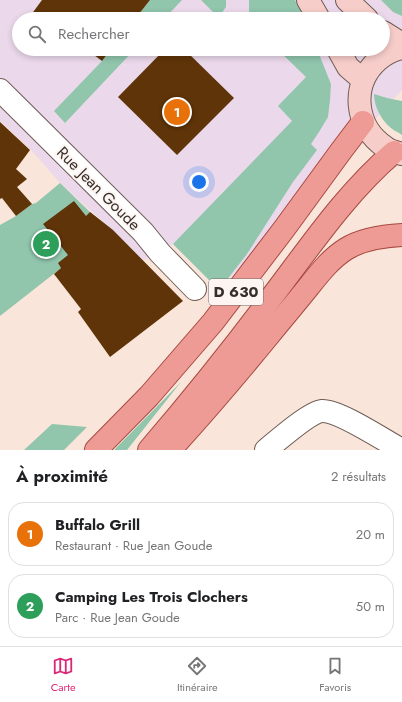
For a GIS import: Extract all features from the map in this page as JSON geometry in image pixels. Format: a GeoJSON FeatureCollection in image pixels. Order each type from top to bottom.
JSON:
{"type":"FeatureCollection","features":[{"type":"Feature","properties":{"kind":"main road"},"geometry":{"type":"LineString","coordinates":[[308,0],[316,12]]}},
{"type":"Feature","properties":{"kind":"main road"},"geometry":{"type":"LineString","coordinates":[[348,0],[360,12]]}},
{"type":"Feature","properties":{"kind":"main road"},"geometry":{"type":"LineString","coordinates":[[390,36],[402,44]]}},
{"type":"Feature","properties":{"kind":"main road"},"geometry":{"type":"LineString","coordinates":[[390,52],[402,48]]}},
{"type":"Feature","properties":{"kind":"main road"},"geometry":{"type":"LineString","coordinates":[[342,56],[348,67],[363,80]]}},
{"type":"Feature","properties":{"kind":"main road"},"geometry":{"type":"LineString","coordinates":[[383,56],[368,71],[363,80],[360,90],[360,112],[363,122],[377,141],[386,148],[398,153]]}},
{"type":"Feature","properties":{"kind":"main road","name":"D 630"},"geometry":{"type":"LineString","coordinates":[[96,450],[149,396],[213,322],[363,122]]}},
{"type":"Feature","properties":{"kind":"main road","name":"D 630"},"geometry":{"type":"LineString","coordinates":[[149,450],[191,401],[251,325],[329,221],[358,186],[379,165],[398,153]]}},
{"type":"Feature","properties":{"kind":"main road"},"geometry":{"type":"LineString","coordinates":[[170,450],[247,362],[319,274],[336,256],[347,248],[361,242],[381,237],[402,235]]}},
{"type":"Feature","properties":{"kind":"street","name":"Rue Jean Goude"},"geometry":{"type":"LineString","coordinates":[[0,90],[143,232],[160,253],[195,289]]}},
{"type":"Feature","properties":{"kind":"street"},"geometry":{"type":"LineString","coordinates":[[266,450],[308,417],[321,411],[335,414],[355,423],[402,450]]}},
{"type":"Feature","properties":{"kind":"shaded area"},"geometry":{"type":"Polygon","coordinates":[[[0,0],[402,0],[402,90],[219,290],[173,244],[143,261],[111,229],[60,183],[31,150],[0,121],[0,0]]]}},
{"type":"Feature","properties":{"kind":"green space"},"geometry":{"type":"Polygon","coordinates":[[[150,0],[182,0],[171,12],[141,12],[150,0]]]}},
{"type":"Feature","properties":{"kind":"green space"},"geometry":{"type":"Polygon","coordinates":[[[201,0],[226,0],[226,7],[222,12],[213,12],[201,0]]]}},
{"type":"Feature","properties":{"kind":"green space"},"geometry":{"type":"Polygon","coordinates":[[[249,0],[295,0],[302,12],[249,12],[249,0]]]}},
{"type":"Feature","properties":{"kind":"green space"},"geometry":{"type":"Polygon","coordinates":[[[381,0],[402,0],[402,16],[393,12],[381,0]]]}},
{"type":"Feature","properties":{"kind":"green space"},"geometry":{"type":"Polygon","coordinates":[[[106,56],[128,56],[65,123],[54,111],[106,56]]]}},
{"type":"Feature","properties":{"kind":"green space"},"geometry":{"type":"Polygon","coordinates":[[[284,56],[320,56],[331,84],[328,117],[311,144],[317,150],[293,182],[247,254],[219,290],[173,244],[292,121],[278,106],[306,77],[284,56]]]}},
{"type":"Feature","properties":{"kind":"green space"},"geometry":{"type":"Polygon","coordinates":[[[374,94],[402,101],[402,135],[387,125],[381,117],[375,103],[374,94]]]}},
{"type":"Feature","properties":{"kind":"green space"},"geometry":{"type":"Polygon","coordinates":[[[60,183],[90,212],[111,229],[0,316],[0,225],[16,216],[32,204],[36,203],[60,183]]]}},
{"type":"Feature","properties":{"kind":"green space"},"geometry":{"type":"Polygon","coordinates":[[[181,382],[127,450],[114,450],[181,382]]]}},
{"type":"Feature","properties":{"kind":"green space"},"geometry":{"type":"Polygon","coordinates":[[[52,424],[87,427],[64,450],[24,450],[52,424]]]}},
{"type":"Feature","properties":{"kind":"building"},"geometry":{"type":"Polygon","coordinates":[[[42,0],[150,0],[141,12],[33,12],[42,0]]]}},
{"type":"Feature","properties":{"kind":"building"},"geometry":{"type":"Polygon","coordinates":[[[95,56],[106,56],[102,61],[95,56]]]}},
{"type":"Feature","properties":{"kind":"building"},"geometry":{"type":"Polygon","coordinates":[[[158,56],[191,56],[234,98],[177,155],[118,97],[158,56]]]}},
{"type":"Feature","properties":{"kind":"building"},"geometry":{"type":"Polygon","coordinates":[[[0,122],[30,150],[16,169],[27,179],[17,187],[32,204],[16,216],[2,198],[0,199],[0,122]]]}},
{"type":"Feature","properties":{"kind":"building"},"geometry":{"type":"Polygon","coordinates":[[[74,201],[86,216],[90,212],[113,230],[183,301],[110,357],[78,312],[81,309],[54,274],[61,268],[58,263],[68,255],[43,224],[74,201]]]}},
{"type":"Feature","properties":{"kind":"place","name":"Buffalo Grill"},"geometry":{"type":"Point","coordinates":[177,112]}},
{"type":"Feature","properties":{"kind":"place","name":"Camping Les Trois Clochers"},"geometry":{"type":"Point","coordinates":[46,244]}}]}
